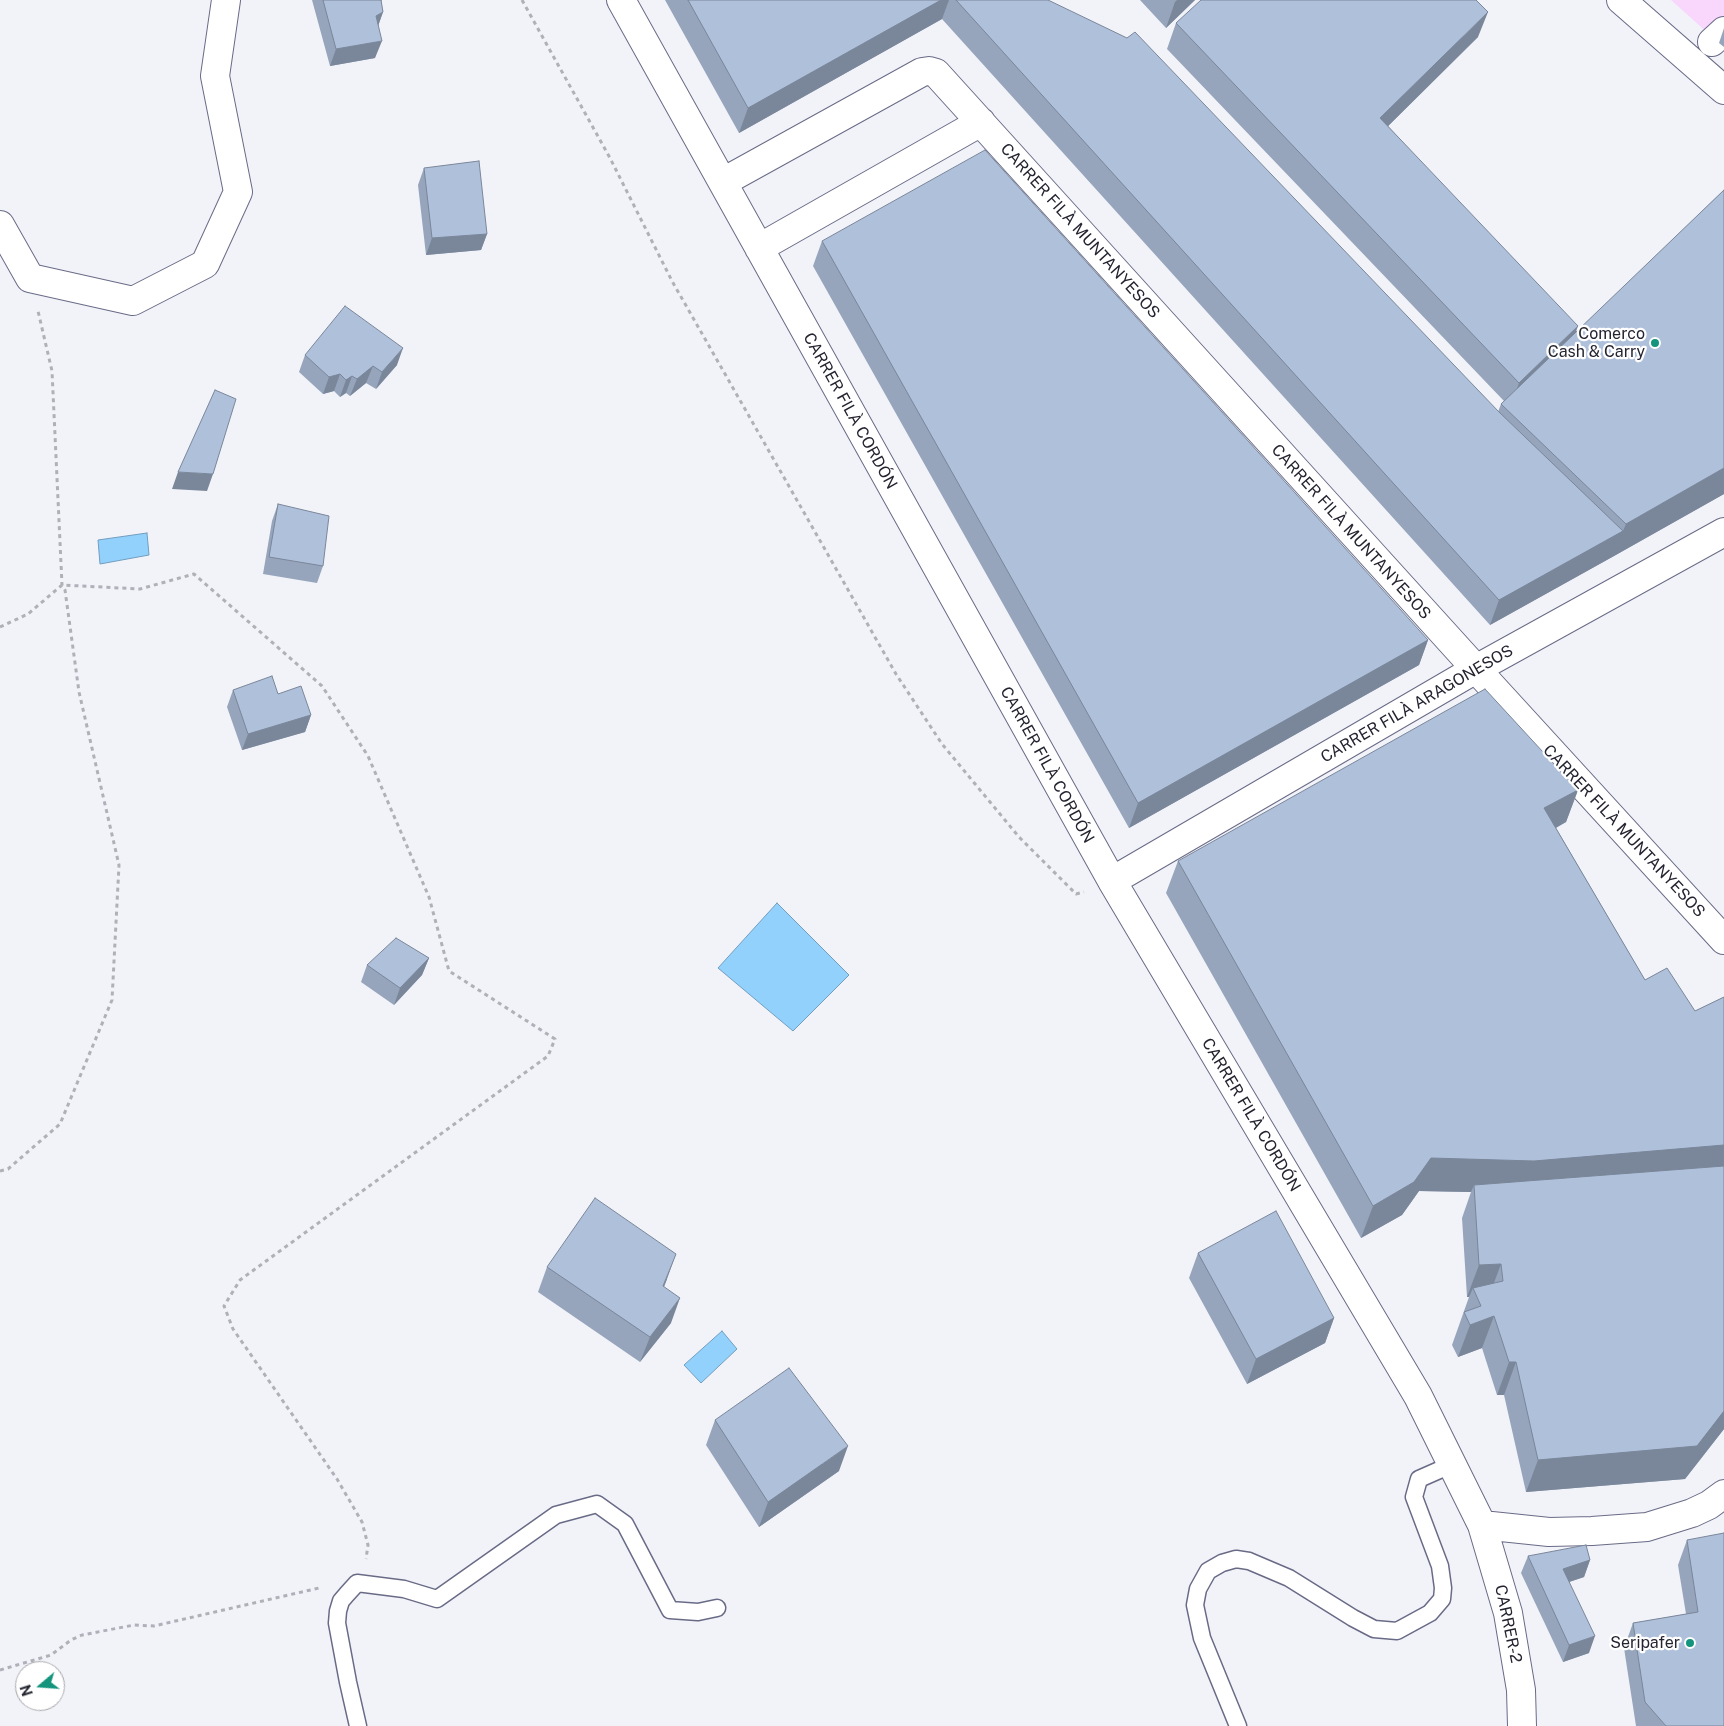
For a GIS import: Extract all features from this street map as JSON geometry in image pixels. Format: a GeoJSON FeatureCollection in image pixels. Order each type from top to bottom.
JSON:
{"type":"FeatureCollection","features":[{"type":"Feature","properties":{"kind":"street"},"geometry":{"type":"LineString","coordinates":[[0,225],[30,278],[133,301],[205,264],[238,192],[216,76],[226,0]]}},
{"type":"Feature","properties":{"kind":"street","name":"CARRER FILÀ CORDÓN"},"geometry":{"type":"LineString","coordinates":[[621,0],[1112,881],[1418,1396],[1482,1525]]}},
{"type":"Feature","properties":{"kind":"street"},"geometry":{"type":"LineString","coordinates":[[1621,0],[1724,90]]}},
{"type":"Feature","properties":{"kind":"street","name":"CARRER FILÀ MUNTANYESOS"},"geometry":{"type":"LineString","coordinates":[[723,182],[922,72],[936,72],[1724,940]]}},
{"type":"Feature","properties":{"kind":"street"},"geometry":{"type":"LineString","coordinates":[[760,248],[981,122]]}},
{"type":"Feature","properties":{"kind":"street","name":"CARRER FILÀ ARAGONESOS"},"geometry":{"type":"LineString","coordinates":[[1112,881],[1476,669],[1724,532]]}},
{"type":"Feature","properties":{"kind":"street"},"geometry":{"type":"LineString","coordinates":[[1482,1525],[1549,1532],[1647,1527],[1692,1513],[1709,1505],[1724,1494]]}},
{"type":"Feature","properties":{"kind":"street","name":"CARRER-2"},"geometry":{"type":"LineString","coordinates":[[1482,1525],[1508,1613],[1521,1690],[1522,1726]]}},
{"type":"Feature","properties":{"kind":"lane"},"geometry":{"type":"LineString","coordinates":[[1238,1726],[1202,1638],[1195,1605],[1198,1589],[1208,1571],[1222,1562],[1236,1559],[1249,1561],[1289,1578],[1374,1629],[1397,1631],[1430,1613],[1442,1599],[1444,1588],[1440,1566],[1414,1496],[1419,1479],[1453,1464]]}},
{"type":"Feature","properties":{"kind":"lane"},"geometry":{"type":"LineString","coordinates":[[358,1726],[337,1623],[341,1601],[357,1583],[404,1589],[437,1599],[556,1515],[597,1504],[625,1524],[670,1610],[698,1612],[717,1608]]}},
{"type":"Feature","properties":{"kind":"path"},"geometry":{"type":"LineString","coordinates":[[522,0],[610,158],[672,281],[896,674],[942,744],[1019,837],[1076,894],[1112,881]]}},
{"type":"Feature","properties":{"kind":"path"},"geometry":{"type":"LineString","coordinates":[[0,1171],[8,1169],[60,1124],[112,1000],[119,865],[79,692],[62,585],[52,371],[30,278]]}},
{"type":"Feature","properties":{"kind":"path"},"geometry":{"type":"LineString","coordinates":[[0,627],[28,614],[62,585],[140,589],[194,574],[322,686],[368,756],[429,897],[449,970],[555,1039],[548,1056],[240,1280],[224,1306],[233,1329],[337,1479],[362,1522],[368,1545],[366,1558],[357,1583],[316,1588],[154,1626],[134,1625],[82,1635],[71,1640],[51,1655],[0,1670]]}},
{"type":"Feature","properties":{"kind":"shaded area"},"geometry":{"type":"Polygon","coordinates":[[[1671,0],[1724,0],[1724,22],[1710,35],[1671,0]]]}},
{"type":"Feature","properties":{"kind":"water"},"geometry":{"type":"Polygon","coordinates":[[[147,533],[149,555],[100,564],[98,540],[147,533]]]}},
{"type":"Feature","properties":{"kind":"water"},"geometry":{"type":"Polygon","coordinates":[[[777,903],[849,975],[793,1031],[718,968],[777,903]]]}},
{"type":"Feature","properties":{"kind":"water"},"geometry":{"type":"Polygon","coordinates":[[[722,1331],[737,1349],[701,1383],[684,1365],[722,1331]]]}},
{"type":"Feature","properties":{"kind":"building"},"geometry":{"type":"Polygon","coordinates":[[[323,0],[381,0],[383,12],[376,16],[382,41],[336,49],[323,0]]]}},
{"type":"Feature","properties":{"kind":"building"},"geometry":{"type":"Polygon","coordinates":[[[688,0],[941,0],[748,108],[688,0]]]}},
{"type":"Feature","properties":{"kind":"building"},"geometry":{"type":"Polygon","coordinates":[[[956,0],[1048,0],[1127,38],[1135,32],[1499,412],[1623,531],[1499,600],[956,0]]]}},
{"type":"Feature","properties":{"kind":"building"},"geometry":{"type":"Polygon","coordinates":[[[1201,0],[1476,0],[1488,12],[1380,118],[1578,326],[1519,383],[1176,23],[1201,0]]]}},
{"type":"Feature","properties":{"kind":"building"},"geometry":{"type":"Polygon","coordinates":[[[985,150],[1428,640],[1138,803],[822,241],[985,150]]]}},
{"type":"Feature","properties":{"kind":"building"},"geometry":{"type":"Polygon","coordinates":[[[479,161],[487,234],[432,238],[424,168],[479,161]]]}},
{"type":"Feature","properties":{"kind":"building","name":"Comerco Cash & Carry"},"geometry":{"type":"Polygon","coordinates":[[[1724,190],[1724,468],[1626,524],[1501,404],[1724,190]]]}},
{"type":"Feature","properties":{"kind":"building"},"geometry":{"type":"Polygon","coordinates":[[[345,306],[403,348],[382,372],[373,366],[357,379],[352,376],[346,380],[340,374],[329,377],[305,355],[345,306]]]}},
{"type":"Feature","properties":{"kind":"building"},"geometry":{"type":"Polygon","coordinates":[[[215,390],[236,399],[213,474],[178,472],[215,390]]]}},
{"type":"Feature","properties":{"kind":"building"},"geometry":{"type":"Polygon","coordinates":[[[278,504],[329,516],[323,566],[269,557],[278,504]]]}},
{"type":"Feature","properties":{"kind":"building"},"geometry":{"type":"Polygon","coordinates":[[[272,676],[278,694],[301,686],[311,715],[248,734],[233,690],[272,676]]]}},
{"type":"Feature","properties":{"kind":"building"},"geometry":{"type":"Polygon","coordinates":[[[1485,689],[1578,790],[1544,808],[1645,980],[1667,968],[1695,1011],[1724,997],[1724,1145],[1534,1161],[1431,1158],[1414,1182],[1373,1206],[1178,861],[1485,689]]]}},
{"type":"Feature","properties":{"kind":"building"},"geometry":{"type":"Polygon","coordinates":[[[396,938],[429,958],[400,988],[367,965],[396,938]]]}},
{"type":"Feature","properties":{"kind":"building"},"geometry":{"type":"Polygon","coordinates":[[[1724,1166],[1724,1411],[1697,1446],[1538,1460],[1516,1362],[1509,1362],[1494,1316],[1470,1325],[1464,1312],[1481,1306],[1473,1288],[1503,1281],[1501,1264],[1479,1265],[1474,1185],[1724,1166]]]}},
{"type":"Feature","properties":{"kind":"building"},"geometry":{"type":"Polygon","coordinates":[[[595,1198],[676,1254],[663,1286],[680,1298],[650,1337],[547,1267],[595,1198]]]}},
{"type":"Feature","properties":{"kind":"building"},"geometry":{"type":"Polygon","coordinates":[[[1276,1211],[1334,1318],[1256,1359],[1198,1253],[1276,1211]]]}},
{"type":"Feature","properties":{"kind":"building"},"geometry":{"type":"Polygon","coordinates":[[[789,1368],[848,1446],[768,1502],[715,1420],[789,1368]]]}},
{"type":"Feature","properties":{"kind":"building","name":"Seripafer"},"geometry":{"type":"Polygon","coordinates":[[[1724,1533],[1724,1726],[1666,1726],[1645,1702],[1633,1623],[1698,1612],[1687,1540],[1724,1533]]]}},
{"type":"Feature","properties":{"kind":"building"},"geometry":{"type":"Polygon","coordinates":[[[1586,1545],[1590,1560],[1563,1569],[1595,1636],[1569,1645],[1528,1556],[1586,1545]]]}},
{"type":"Feature","properties":{"kind":"place","name":"Comerco Cash & Carry"},"geometry":{"type":"Point","coordinates":[1655,343]}},
{"type":"Feature","properties":{"kind":"place","name":"Seripafer"},"geometry":{"type":"Point","coordinates":[1690,1643]}}]}
